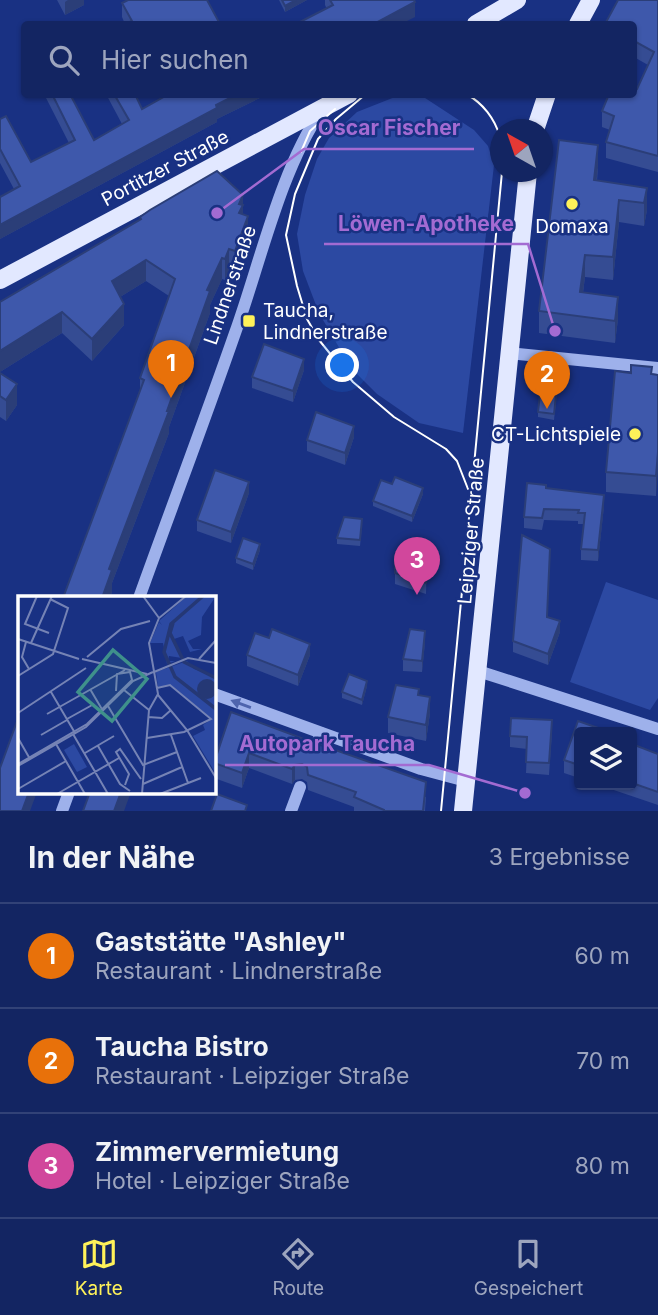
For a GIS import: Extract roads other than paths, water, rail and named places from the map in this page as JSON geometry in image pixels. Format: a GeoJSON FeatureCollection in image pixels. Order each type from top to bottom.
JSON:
{"type":"FeatureCollection","features":[{"type":"Feature","properties":{"kind":"main road"},"geometry":{"type":"LineString","coordinates":[[481,21],[517,0]]}},
{"type":"Feature","properties":{"kind":"main road"},"geometry":{"type":"LineString","coordinates":[[580,21],[591,0]]}},
{"type":"Feature","properties":{"kind":"main road","name":"Portitzer Straße"},"geometry":{"type":"LineString","coordinates":[[0,279],[342,98]]}},
{"type":"Feature","properties":{"kind":"main road"},"geometry":{"type":"LineString","coordinates":[[538,119],[543,98]]}},
{"type":"Feature","properties":{"kind":"main road","name":"Leipziger Straße"},"geometry":{"type":"LineString","coordinates":[[463,811],[527,182]]}},
{"type":"Feature","properties":{"kind":"street","name":"Lindnerstraße"},"geometry":{"type":"LineString","coordinates":[[139,596],[235,333],[285,184],[308,130],[323,108]]}},
{"type":"Feature","properties":{"kind":"street"},"geometry":{"type":"LineString","coordinates":[[509,353],[658,368]]}},
{"type":"Feature","properties":{"kind":"street"},"geometry":{"type":"LineString","coordinates":[[478,671],[658,729]]}},
{"type":"Feature","properties":{"kind":"street"},"geometry":{"type":"LineString","coordinates":[[215,694],[421,769],[466,781]]}},
{"type":"Feature","properties":{"kind":"street"},"geometry":{"type":"LineString","coordinates":[[312,757],[321,733]]}},
{"type":"Feature","properties":{"kind":"street"},"geometry":{"type":"LineString","coordinates":[[291,811],[300,787]]}},
{"type":"Feature","properties":{"kind":"street"},"geometry":{"type":"LineString","coordinates":[[62,811],[68,794]]}},
{"type":"Feature","properties":{"kind":"tram line"},"geometry":{"type":"LineString","coordinates":[[361,98],[336,119],[318,139],[295,194],[286,235],[297,286],[307,319],[319,340],[353,382],[394,417],[446,449],[457,461],[468,489]]}},
{"type":"Feature","properties":{"kind":"tram line"},"geometry":{"type":"LineString","coordinates":[[472,98],[492,119]]}},
{"type":"Feature","properties":{"kind":"tram line"},"geometry":{"type":"LineString","coordinates":[[301,152],[310,131],[335,109]]}},
{"type":"Feature","properties":{"kind":"tram line"},"geometry":{"type":"LineString","coordinates":[[441,811],[501,182]]}},
{"type":"Feature","properties":{"kind":"place","name":"Domaxa"},"geometry":{"type":"Point","coordinates":[572,204]}},
{"type":"Feature","properties":{"kind":"place","name":"Oscar Fischer"},"geometry":{"type":"Point","coordinates":[217,213]}},
{"type":"Feature","properties":{"kind":"place","name":"Taucha, Lindnerstraße"},"geometry":{"type":"Point","coordinates":[249,321]}},
{"type":"Feature","properties":{"kind":"place","name":"Löwen-Apotheke"},"geometry":{"type":"Point","coordinates":[555,331]}},
{"type":"Feature","properties":{"kind":"place","name":"Gaststätte \"Ashley\""},"geometry":{"type":"Point","coordinates":[171,398]}},
{"type":"Feature","properties":{"kind":"place","name":"Taucha Bistro"},"geometry":{"type":"Point","coordinates":[547,409]}},
{"type":"Feature","properties":{"kind":"place","name":"CT-Lichtspiele"},"geometry":{"type":"Point","coordinates":[635,434]}},
{"type":"Feature","properties":{"kind":"place","name":"Zimmervermietung"},"geometry":{"type":"Point","coordinates":[417,595]}},
{"type":"Feature","properties":{"kind":"place","name":"Autopark Taucha"},"geometry":{"type":"Point","coordinates":[525,793]}}]}
